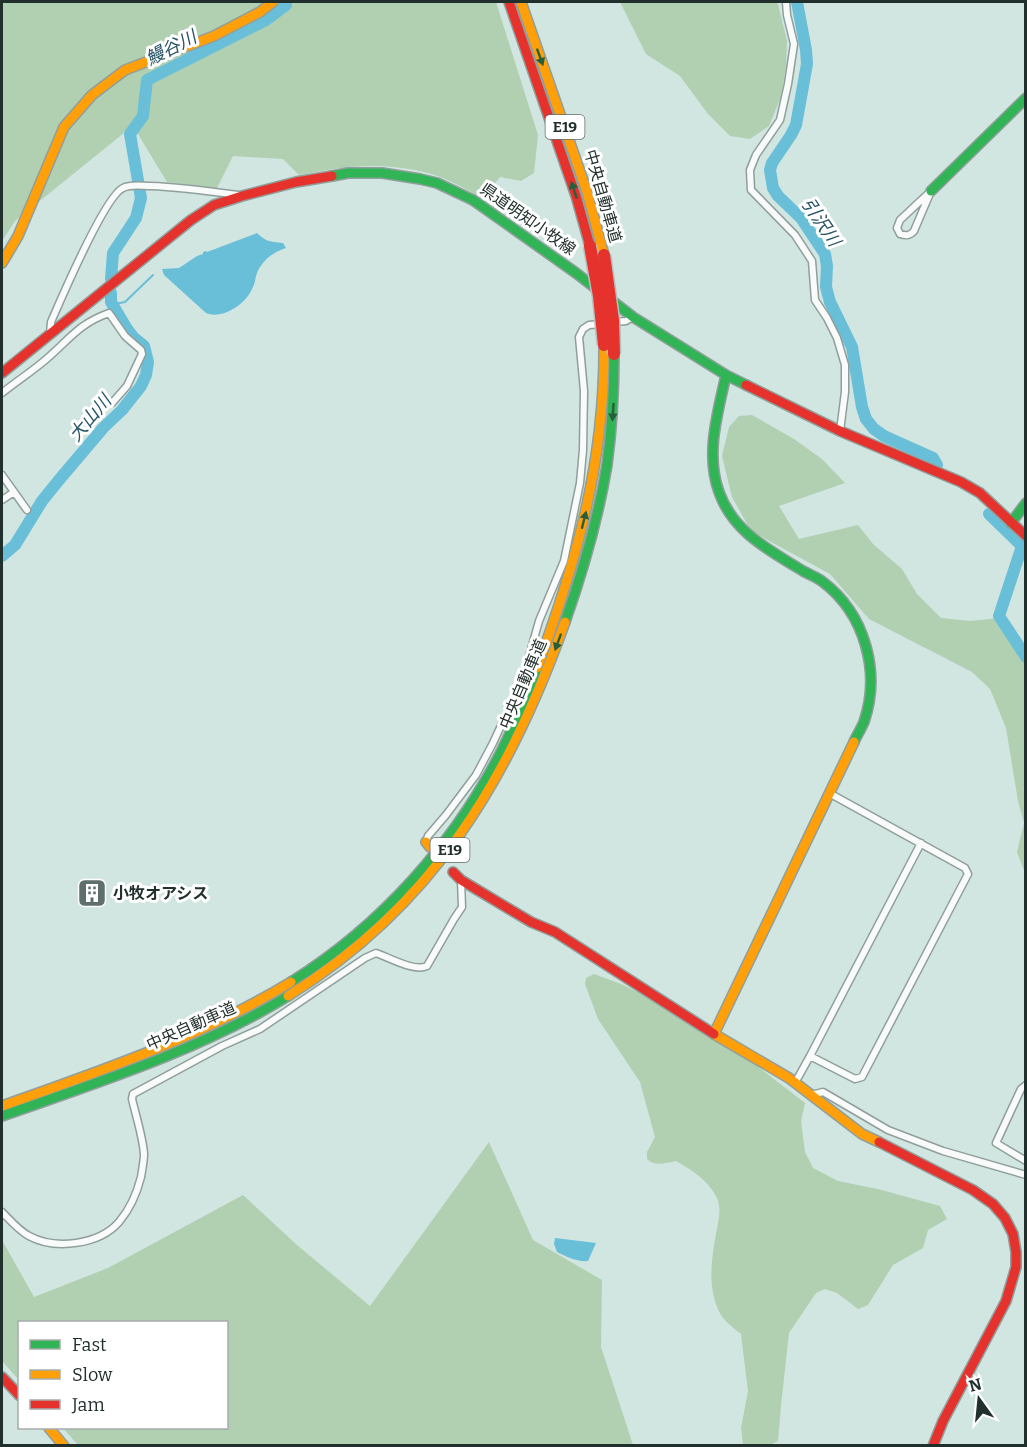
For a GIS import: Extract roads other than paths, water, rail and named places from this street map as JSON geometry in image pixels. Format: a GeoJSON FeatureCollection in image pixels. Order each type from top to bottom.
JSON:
{"type":"FeatureCollection","features":[{"type":"Feature","properties":{"kind":"main road"},"geometry":{"type":"LineString","coordinates":[[2,263],[18,236],[64,127],[92,95],[125,70],[214,36],[260,12],[273,2]]}},
{"type":"Feature","properties":{"kind":"main road","name":"中央自動車道"},"geometry":{"type":"LineString","coordinates":[[2,1116],[164,1057],[227,1029],[272,1006],[309,983],[369,936],[429,877],[455,845],[489,793],[516,743],[552,660],[580,576],[604,481],[612,428],[609,350],[590,246],[576,196],[509,2]]}},
{"type":"Feature","properties":{"kind":"main road","name":"中央自動車道"},"geometry":{"type":"LineString","coordinates":[[2,1106],[160,1048],[222,1020],[303,975],[341,947],[391,903],[421,871],[464,814],[503,747],[557,614],[585,516],[600,429],[613,320],[604,255],[587,192],[521,2]]}},
{"type":"Feature","properties":{"kind":"main road"},"geometry":{"type":"LineString","coordinates":[[931,191],[1026,98]]}},
{"type":"Feature","properties":{"kind":"main road","name":"県道明知小牧線"},"geometry":{"type":"LineString","coordinates":[[2,373],[191,220],[214,204],[296,182],[348,173],[382,173],[420,179],[437,183],[473,200],[576,273],[633,317],[726,375],[840,431],[961,482],[980,493],[1026,536]]}},
{"type":"Feature","properties":{"kind":"main road"},"geometry":{"type":"LineString","coordinates":[[714,1034],[864,721],[871,688],[870,660],[860,629],[845,604],[823,582],[755,542],[737,523],[725,505],[716,483],[714,434],[726,375]]}},
{"type":"Feature","properties":{"kind":"main road"},"geometry":{"type":"LineString","coordinates":[[1011,523],[1026,503]]}},
{"type":"Feature","properties":{"kind":"main road"},"geometry":{"type":"LineString","coordinates":[[457,876],[531,922],[555,932],[795,1083],[862,1134],[973,1190],[993,1204],[1005,1218],[1016,1252],[1013,1280],[1006,1301],[943,1421],[933,1446]]}},
{"type":"Feature","properties":{"kind":"main road"},"geometry":{"type":"LineString","coordinates":[[2,1377],[18,1394]]}},
{"type":"Feature","properties":{"kind":"main road"},"geometry":{"type":"LineString","coordinates":[[51,1429],[64,1446]]}},
{"type":"Feature","properties":{"kind":"street"},"geometry":{"type":"LineString","coordinates":[[786,2],[794,44],[788,84],[780,120],[756,155],[750,170],[751,190],[795,235],[812,261],[815,300],[837,338],[845,365],[845,392],[840,431]]}},
{"type":"Feature","properties":{"kind":"street"},"geometry":{"type":"LineString","coordinates":[[50,334],[51,322],[94,231],[108,205],[122,188],[133,185],[158,186],[242,196]]}},
{"type":"Feature","properties":{"kind":"street"},"geometry":{"type":"LineString","coordinates":[[931,191],[914,231],[905,236],[900,234],[897,228],[900,220],[931,191]]}},
{"type":"Feature","properties":{"kind":"street"},"geometry":{"type":"LineString","coordinates":[[2,393],[29,374],[92,319],[109,313],[125,336],[141,350],[142,354],[127,386],[112,403]]}},
{"type":"Feature","properties":{"kind":"street"},"geometry":{"type":"LineString","coordinates":[[428,844],[428,836],[476,775],[493,743],[523,678],[539,621],[564,561],[580,483],[583,450],[584,391],[579,337],[583,329],[589,326],[626,321],[633,317]]}},
{"type":"Feature","properties":{"kind":"street"},"geometry":{"type":"LineString","coordinates":[[2,475],[27,510]]}},
{"type":"Feature","properties":{"kind":"street"},"geometry":{"type":"LineString","coordinates":[[2,500],[14,492]]}},
{"type":"Feature","properties":{"kind":"street"},"geometry":{"type":"LineString","coordinates":[[810,1056],[855,1079],[862,1077],[968,874],[965,868],[830,793]]}},
{"type":"Feature","properties":{"kind":"street"},"geometry":{"type":"LineString","coordinates":[[795,1083],[921,843]]}},
{"type":"Feature","properties":{"kind":"street"},"geometry":{"type":"LineString","coordinates":[[2,1212],[29,1236],[57,1245],[80,1243],[107,1232],[118,1223],[129,1208],[142,1172],[144,1154],[132,1100],[133,1094],[213,1051],[260,1029],[364,958],[376,953],[413,968],[427,966],[453,919],[462,908],[457,876]]}},
{"type":"Feature","properties":{"kind":"street"},"geometry":{"type":"LineString","coordinates":[[1026,1085],[1021,1089],[996,1143],[1026,1161]]}},
{"type":"Feature","properties":{"kind":"street"},"geometry":{"type":"LineString","coordinates":[[810,1096],[823,1092],[888,1130],[943,1151],[1026,1175]]}},
{"type":"Feature","properties":{"kind":"water"},"geometry":{"type":"Polygon","coordinates":[[[257,233],[269,241],[283,243],[286,248],[265,260],[258,270],[249,295],[233,309],[219,314],[206,313],[164,275],[162,269],[179,268],[203,252],[257,233]]]}},
{"type":"Feature","properties":{"kind":"water"},"geometry":{"type":"Polygon","coordinates":[[[555,1238],[596,1243],[588,1261],[580,1261],[557,1252],[554,1244],[555,1238]]]}},
{"type":"Feature","properties":{"kind":"waterway","name":"引沢川"},"geometry":{"type":"LineString","coordinates":[[797,2],[807,64],[796,125],[770,170],[773,188],[778,196],[801,218],[825,254],[826,287],[830,302],[852,347],[866,419],[884,436],[933,458],[937,465]]}},
{"type":"Feature","properties":{"kind":"waterway","name":"鰻谷川"},"geometry":{"type":"LineString","coordinates":[[111,279],[113,253],[136,218],[141,198],[130,134],[143,116],[147,80],[266,20],[286,5]]}},
{"type":"Feature","properties":{"kind":"waterway"},"geometry":{"type":"LineString","coordinates":[[113,306],[125,302],[153,275]]}},
{"type":"Feature","properties":{"kind":"waterway","name":"大山川"},"geometry":{"type":"LineString","coordinates":[[2,556],[15,545],[42,501],[103,428],[122,410],[141,386],[146,375],[148,362],[144,346],[127,329],[111,302],[111,293]]}},
{"type":"Feature","properties":{"kind":"waterway","name":"引沢川"},"geometry":{"type":"LineString","coordinates":[[989,514],[1022,546],[999,616],[1026,657]]}},
{"type":"Feature","properties":{"kind":"place","name":"小牧オアシス"},"geometry":{"type":"Point","coordinates":[92,893]}}]}
